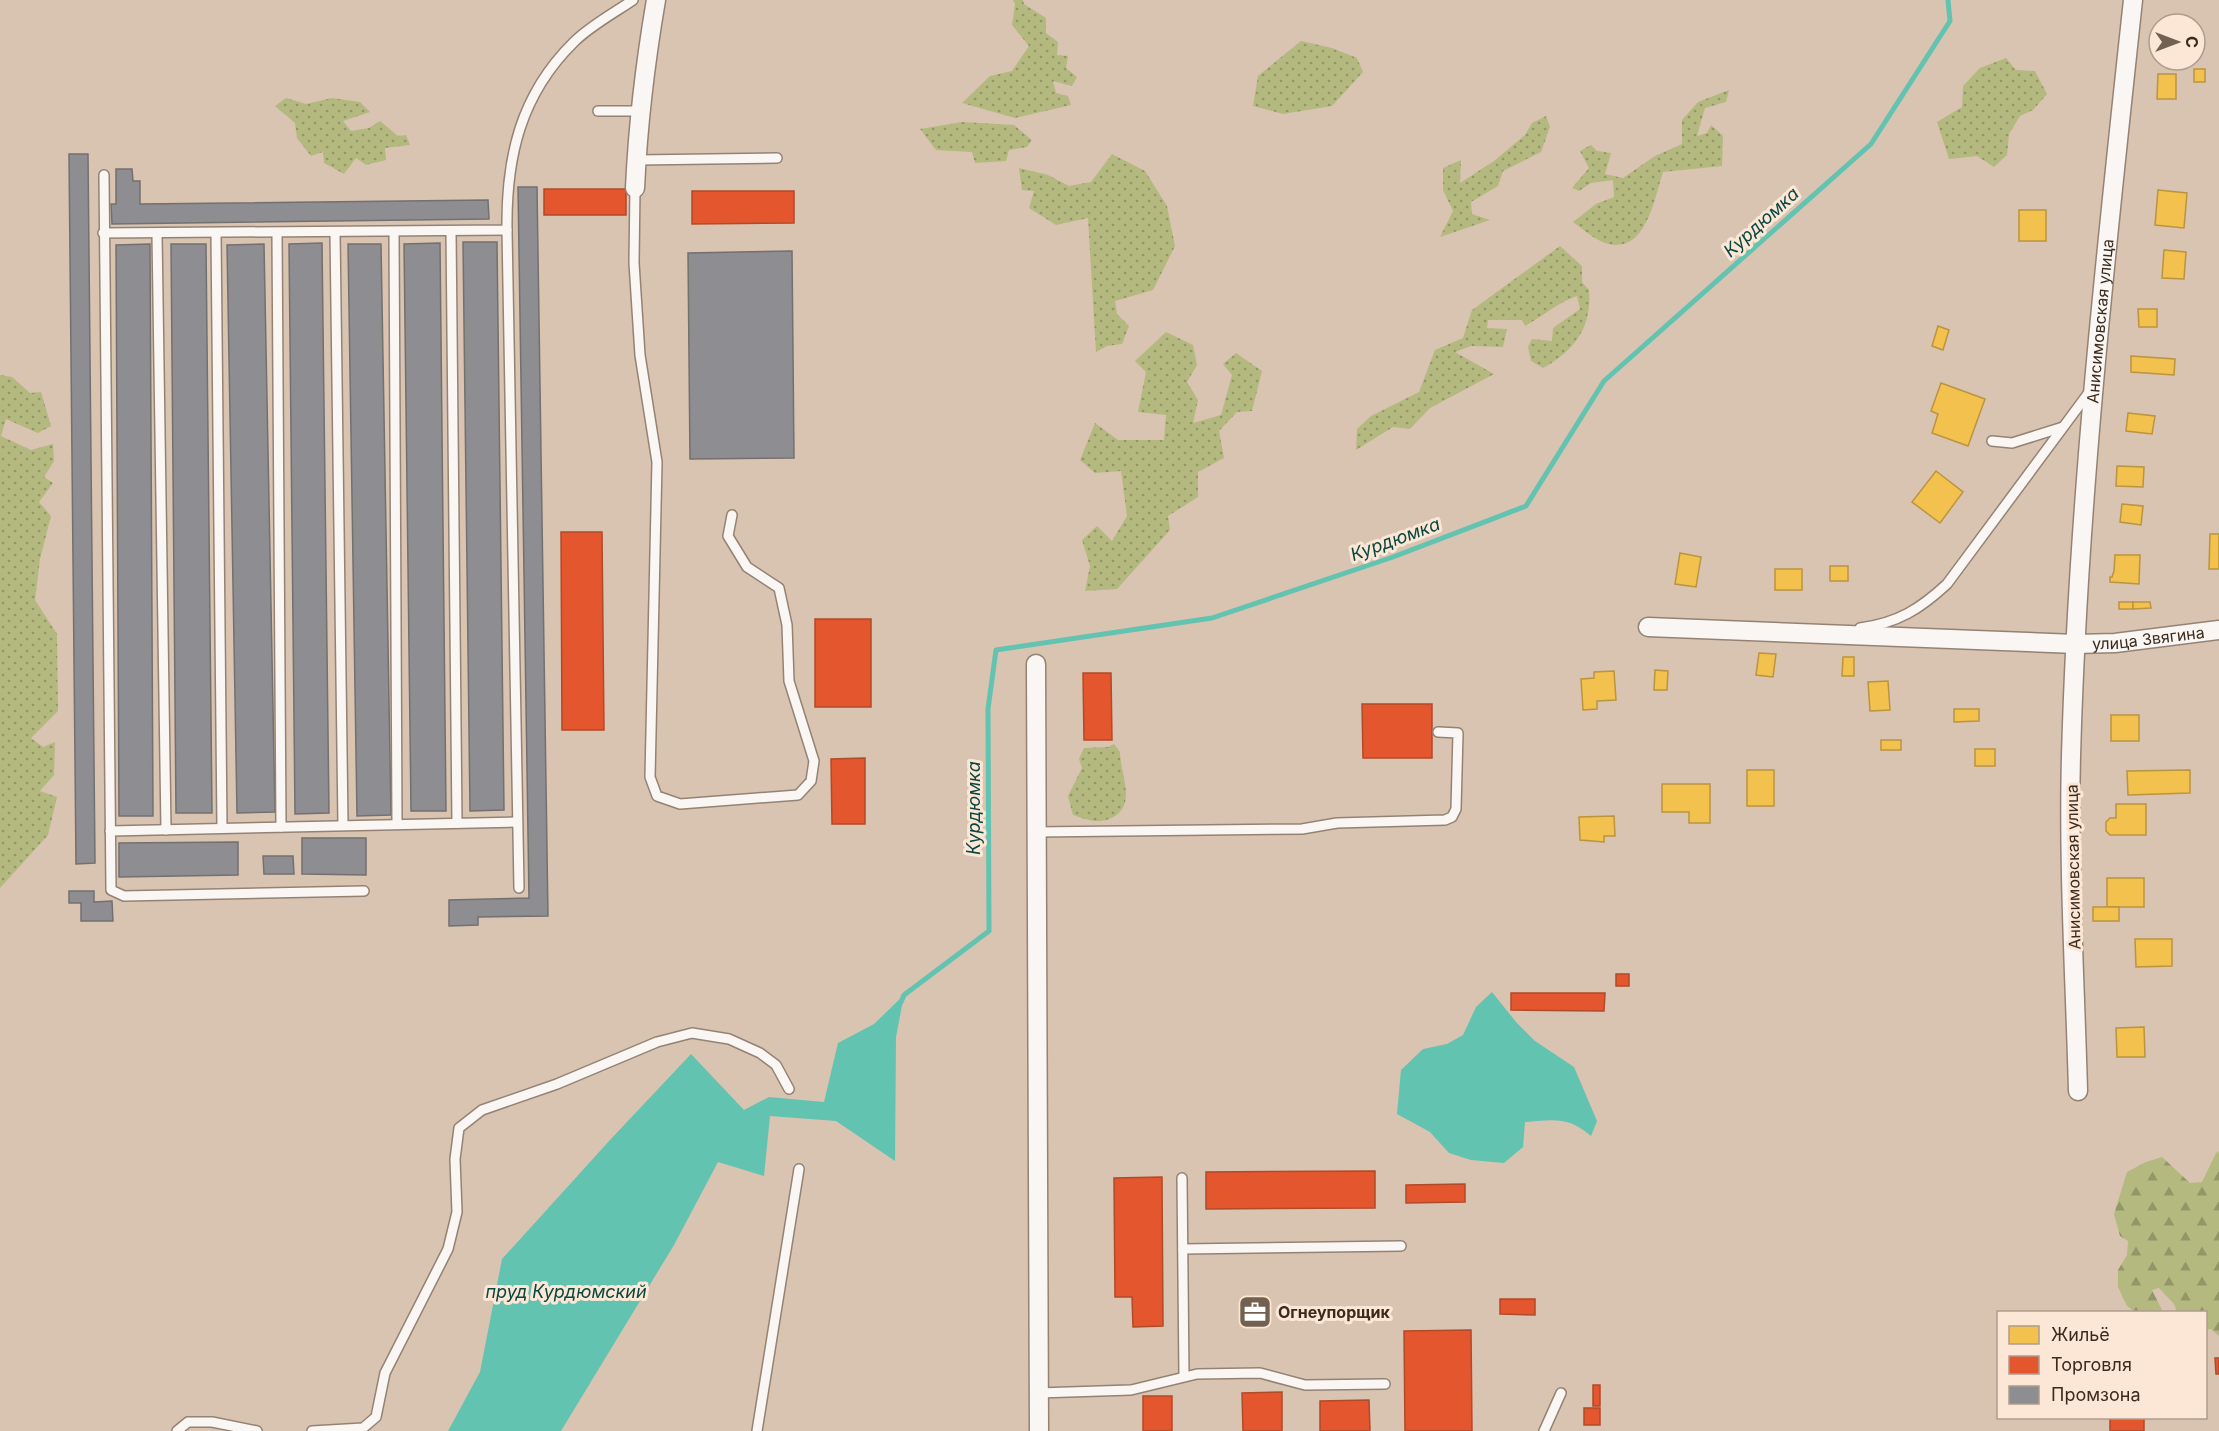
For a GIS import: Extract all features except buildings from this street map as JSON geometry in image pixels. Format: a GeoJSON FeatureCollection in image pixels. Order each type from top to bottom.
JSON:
{"type":"FeatureCollection","features":[{"type":"Feature","properties":{"kind":"street"},"geometry":{"type":"LineString","coordinates":[[635,188],[639,111],[656,0]]}},
{"type":"Feature","properties":{"kind":"street","name":"Анисимовская улица"},"geometry":{"type":"LineString","coordinates":[[2078,1091],[2070,822],[2076,644],[2093,387],[2110,204],[2133,0]]}},
{"type":"Feature","properties":{"kind":"street"},"geometry":{"type":"LineString","coordinates":[[1648,627],[2076,644]]}},
{"type":"Feature","properties":{"kind":"street","name":"улица Звягина"},"geometry":{"type":"LineString","coordinates":[[2076,644],[2115,643],[2219,630]]}},
{"type":"Feature","properties":{"kind":"street"},"geometry":{"type":"LineString","coordinates":[[1036,664],[1039,1431]]}},
{"type":"Feature","properties":{"kind":"lane"},"geometry":{"type":"LineString","coordinates":[[519,888],[506,192],[510,162],[520,124],[551,67],[575,40],[630,1]]}},
{"type":"Feature","properties":{"kind":"lane"},"geometry":{"type":"LineString","coordinates":[[598,111],[639,111]]}},
{"type":"Feature","properties":{"kind":"lane"},"geometry":{"type":"LineString","coordinates":[[637,160],[777,158]]}},
{"type":"Feature","properties":{"kind":"lane"},"geometry":{"type":"LineString","coordinates":[[104,175],[111,890],[124,896],[364,891]]}},
{"type":"Feature","properties":{"kind":"lane"},"geometry":{"type":"LineString","coordinates":[[635,188],[634,263],[640,355],[657,462],[650,777],[657,796],[680,804],[798,795],[811,782],[814,761],[789,681],[787,625],[779,588],[747,567],[728,536],[732,515]]}},
{"type":"Feature","properties":{"kind":"lane"},"geometry":{"type":"LineString","coordinates":[[451,231],[457,823]]}},
{"type":"Feature","properties":{"kind":"lane"},"geometry":{"type":"LineString","coordinates":[[103,233],[507,231]]}},
{"type":"Feature","properties":{"kind":"lane"},"geometry":{"type":"LineString","coordinates":[[335,232],[343,825]]}},
{"type":"Feature","properties":{"kind":"lane"},"geometry":{"type":"LineString","coordinates":[[394,232],[397,824]]}},
{"type":"Feature","properties":{"kind":"lane"},"geometry":{"type":"LineString","coordinates":[[216,233],[222,828]]}},
{"type":"Feature","properties":{"kind":"lane"},"geometry":{"type":"LineString","coordinates":[[277,233],[281,827]]}},
{"type":"Feature","properties":{"kind":"lane"},"geometry":{"type":"LineString","coordinates":[[157,234],[166,830]]}},
{"type":"Feature","properties":{"kind":"lane"},"geometry":{"type":"LineString","coordinates":[[1824,633],[1868,627],[1904,616],[1925,605],[1947,584],[2093,387]]}},
{"type":"Feature","properties":{"kind":"lane"},"geometry":{"type":"LineString","coordinates":[[1992,441],[2012,443],[2063,427]]}},
{"type":"Feature","properties":{"kind":"lane"},"geometry":{"type":"LineString","coordinates":[[1035,832],[1302,829],[1337,823],[1445,820],[1452,817],[1456,809],[1458,733],[1438,732]]}},
{"type":"Feature","properties":{"kind":"lane"},"geometry":{"type":"LineString","coordinates":[[110,831],[517,822]]}},
{"type":"Feature","properties":{"kind":"lane"},"geometry":{"type":"LineString","coordinates":[[312,1431],[363,1428],[376,1417],[385,1373],[448,1249],[457,1212],[455,1159],[459,1128],[482,1110],[557,1084],[657,1042],[692,1033],[729,1039],[760,1053],[777,1065],[789,1089]]}},
{"type":"Feature","properties":{"kind":"lane"},"geometry":{"type":"LineString","coordinates":[[757,1431],[799,1169]]}},
{"type":"Feature","properties":{"kind":"lane"},"geometry":{"type":"LineString","coordinates":[[1182,1178],[1184,1376]]}},
{"type":"Feature","properties":{"kind":"lane"},"geometry":{"type":"LineString","coordinates":[[1183,1249],[1401,1246]]}},
{"type":"Feature","properties":{"kind":"lane"},"geometry":{"type":"LineString","coordinates":[[1038,1393],[1131,1390],[1184,1376],[1260,1373],[1305,1385],[1385,1384]]}},
{"type":"Feature","properties":{"kind":"lane"},"geometry":{"type":"LineString","coordinates":[[1544,1431],[1561,1394]]}},
{"type":"Feature","properties":{"kind":"lane"},"geometry":{"type":"LineString","coordinates":[[177,1431],[188,1422],[212,1422],[257,1431]]}},
{"type":"Feature","properties":{"kind":"green space"},"geometry":{"type":"Polygon","coordinates":[[[1013,0],[1023,0],[1024,4],[1046,18],[1046,33],[1058,42],[1057,55],[1068,56],[1066,68],[1077,77],[1072,86],[1053,81],[1056,93],[1068,96],[1071,105],[1015,118],[962,103],[990,76],[1012,71],[1029,46],[1012,25],[1015,4],[1013,0]]]}},
{"type":"Feature","properties":{"kind":"green space"},"geometry":{"type":"Polygon","coordinates":[[[1301,41],[1332,48],[1357,58],[1363,72],[1332,106],[1283,114],[1253,106],[1258,76],[1301,41]]]}},
{"type":"Feature","properties":{"kind":"green space"},"geometry":{"type":"Polygon","coordinates":[[[2006,58],[2016,70],[2035,71],[2047,94],[2033,110],[2020,116],[2009,134],[2007,155],[1994,167],[1977,156],[1949,159],[1937,122],[1962,107],[1963,86],[1980,68],[2006,58]]]}},
{"type":"Feature","properties":{"kind":"green space"},"geometry":{"type":"Polygon","coordinates":[[[1729,90],[1726,102],[1705,108],[1697,136],[1707,133],[1711,125],[1723,136],[1722,166],[1663,172],[1652,210],[1639,233],[1630,241],[1619,245],[1605,243],[1573,222],[1596,204],[1614,197],[1613,180],[1591,183],[1579,191],[1572,188],[1589,168],[1580,151],[1591,145],[1597,151],[1611,153],[1605,174],[1623,178],[1655,156],[1682,144],[1682,120],[1698,102],[1729,90]]]}},
{"type":"Feature","properties":{"kind":"green space"},"geometry":{"type":"Polygon","coordinates":[[[286,98],[306,104],[332,98],[360,102],[370,112],[343,121],[351,131],[369,128],[380,121],[398,136],[406,135],[410,145],[385,148],[386,160],[366,165],[356,158],[344,174],[324,163],[323,152],[311,156],[297,138],[295,123],[275,106],[286,98]]]}},
{"type":"Feature","properties":{"kind":"green space"},"geometry":{"type":"Polygon","coordinates":[[[1546,116],[1550,127],[1541,152],[1503,171],[1498,186],[1471,202],[1472,214],[1490,220],[1440,237],[1453,211],[1443,190],[1443,168],[1461,160],[1460,183],[1494,161],[1525,135],[1532,123],[1546,116]]]}},
{"type":"Feature","properties":{"kind":"green space"},"geometry":{"type":"Polygon","coordinates":[[[962,122],[1014,125],[1032,140],[1027,147],[1009,150],[1006,161],[975,163],[972,152],[936,150],[920,129],[962,122]]]}},
{"type":"Feature","properties":{"kind":"green space"},"geometry":{"type":"Polygon","coordinates":[[[1112,154],[1145,171],[1167,206],[1175,246],[1153,290],[1115,301],[1117,314],[1129,326],[1122,344],[1107,346],[1096,352],[1088,218],[1056,225],[1029,208],[1034,191],[1022,190],[1019,168],[1048,175],[1069,186],[1091,182],[1112,154]]]}},
{"type":"Feature","properties":{"kind":"green space"},"geometry":{"type":"Polygon","coordinates":[[[1560,246],[1582,266],[1582,282],[1589,290],[1588,315],[1584,326],[1579,336],[1564,353],[1543,368],[1531,361],[1528,347],[1532,339],[1552,341],[1553,328],[1580,309],[1577,296],[1525,326],[1522,320],[1488,320],[1487,328],[1507,329],[1503,347],[1471,346],[1455,352],[1494,374],[1430,408],[1410,429],[1393,427],[1356,450],[1357,429],[1371,416],[1419,392],[1435,350],[1463,338],[1472,310],[1560,246]]]}},
{"type":"Feature","properties":{"kind":"green space"},"geometry":{"type":"Polygon","coordinates":[[[1166,332],[1193,345],[1197,365],[1187,382],[1198,400],[1193,423],[1221,415],[1232,375],[1223,364],[1236,353],[1262,371],[1252,411],[1237,412],[1219,431],[1224,458],[1198,472],[1198,497],[1168,516],[1170,530],[1117,589],[1085,591],[1090,566],[1082,540],[1097,526],[1112,541],[1127,516],[1121,471],[1095,473],[1080,460],[1095,423],[1118,440],[1164,440],[1166,415],[1138,412],[1146,372],[1135,361],[1166,332]]]}},
{"type":"Feature","properties":{"kind":"green space"},"geometry":{"type":"Polygon","coordinates":[[[0,375],[12,377],[30,393],[41,392],[51,426],[38,433],[6,419],[1,436],[31,450],[53,444],[54,461],[44,477],[53,483],[39,502],[51,516],[40,559],[35,600],[57,634],[58,711],[31,738],[43,747],[55,742],[54,775],[40,791],[57,797],[48,835],[0,888],[0,375]]]}},
{"type":"Feature","properties":{"kind":"green space"},"geometry":{"type":"Polygon","coordinates":[[[1114,744],[1120,752],[1126,790],[1123,807],[1118,814],[1100,821],[1073,815],[1068,796],[1082,768],[1079,759],[1084,748],[1108,747],[1114,744]]]}},
{"type":"Feature","properties":{"kind":"green space"},"geometry":{"type":"Polygon","coordinates":[[[2219,1151],[2219,1336],[2211,1329],[2207,1330],[2207,1311],[2177,1311],[2174,1304],[2159,1288],[2152,1290],[2162,1311],[2134,1311],[2127,1306],[2118,1287],[2118,1270],[2127,1255],[2128,1241],[2120,1236],[2114,1214],[2127,1172],[2162,1157],[2190,1183],[2202,1182],[2219,1151]]]}},
{"type":"Feature","properties":{"kind":"water"},"geometry":{"type":"Polygon","coordinates":[[[1492,992],[1535,1041],[1574,1067],[1597,1121],[1591,1136],[1568,1122],[1553,1120],[1525,1122],[1523,1147],[1504,1163],[1471,1160],[1449,1153],[1430,1132],[1397,1114],[1401,1070],[1423,1049],[1447,1044],[1463,1035],[1476,1007],[1492,992]]]}},
{"type":"Feature","properties":{"kind":"water","name":"пруд Курдюмский"},"geometry":{"type":"Polygon","coordinates":[[[904,995],[896,1037],[895,1161],[836,1121],[770,1116],[764,1176],[718,1162],[674,1245],[561,1431],[448,1431],[480,1372],[502,1259],[691,1054],[744,1110],[769,1097],[824,1102],[838,1043],[874,1024],[904,995]]]}},
{"type":"Feature","properties":{"kind":"waterway","name":"Курдюмка"},"geometry":{"type":"LineString","coordinates":[[901,1002],[904,995],[989,931],[988,709],[996,650],[1212,618],[1393,557],[1526,506],[1604,381],[1871,144],[1950,21],[1948,0]]}},
{"type":"Feature","properties":{"kind":"place","name":"Огнеупорщик"},"geometry":{"type":"Point","coordinates":[1255,1312]}}]}
